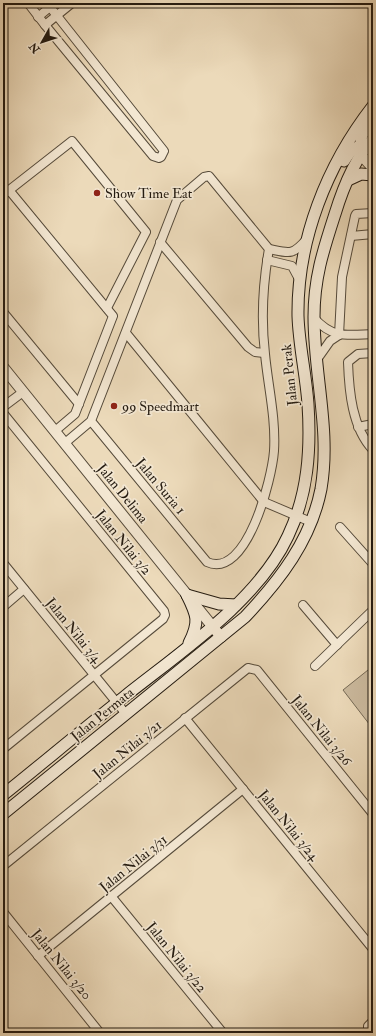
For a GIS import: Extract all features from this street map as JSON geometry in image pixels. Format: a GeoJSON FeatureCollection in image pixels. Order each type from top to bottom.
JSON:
{"type":"FeatureCollection","features":[{"type":"Feature","properties":{"kind":"main road","name":"Jalan Perak"},"geometry":{"type":"LineString","coordinates":[[212,626],[255,586],[275,559],[288,536],[305,488],[310,443],[308,403],[298,318],[299,279],[308,238],[326,185],[337,160],[356,128],[373,106]]}},
{"type":"Feature","properties":{"kind":"main road"},"geometry":{"type":"LineString","coordinates":[[367,147],[361,137],[373,117]]}},
{"type":"Feature","properties":{"kind":"main road"},"geometry":{"type":"LineString","coordinates":[[326,185],[339,170],[350,150],[367,147]]}},
{"type":"Feature","properties":{"kind":"main road"},"geometry":{"type":"LineString","coordinates":[[221,637],[245,617],[271,589],[288,566],[302,543],[311,522],[320,490],[324,456],[322,402],[314,318],[318,270],[340,199],[348,180],[367,147]]}},
{"type":"Feature","properties":{"kind":"main road"},"geometry":{"type":"LineString","coordinates":[[348,180],[362,174],[373,175]]}},
{"type":"Feature","properties":{"kind":"main road"},"geometry":{"type":"LineString","coordinates":[[187,595],[219,604],[236,605]]}},
{"type":"Feature","properties":{"kind":"main road"},"geometry":{"type":"LineString","coordinates":[[186,648],[195,631],[197,623],[196,613],[187,595]]}},
{"type":"Feature","properties":{"kind":"main road","name":"Jalan Permata"},"geometry":{"type":"LineString","coordinates":[[3,795],[212,626]]}},
{"type":"Feature","properties":{"kind":"main road","name":"Jalan Permata"},"geometry":{"type":"LineString","coordinates":[[3,814],[221,637]]}},
{"type":"Feature","properties":{"kind":"street"},"geometry":{"type":"LineString","coordinates":[[28,3],[44,25],[153,156],[155,158],[162,157],[164,151],[57,15],[51,4],[38,16]]}},
{"type":"Feature","properties":{"kind":"street"},"geometry":{"type":"LineString","coordinates":[[44,25],[72,3]]}},
{"type":"Feature","properties":{"kind":"street"},"geometry":{"type":"LineString","coordinates":[[55,431],[74,416],[113,320],[113,316],[6,192],[72,141],[146,232],[107,308]]}},
{"type":"Feature","properties":{"kind":"street"},"geometry":{"type":"LineString","coordinates":[[367,147],[373,168]]}},
{"type":"Feature","properties":{"kind":"street"},"geometry":{"type":"LineString","coordinates":[[65,443],[91,421],[177,200],[206,176],[211,178],[269,249],[288,253],[294,252],[308,238]]}},
{"type":"Feature","properties":{"kind":"street"},"geometry":{"type":"LineString","coordinates":[[339,335],[342,277],[356,214],[373,213]]}},
{"type":"Feature","properties":{"kind":"street"},"geometry":{"type":"LineString","coordinates":[[352,236],[373,234]]}},
{"type":"Feature","properties":{"kind":"street"},"geometry":{"type":"LineString","coordinates":[[160,242],[248,348],[255,352],[264,353]]}},
{"type":"Feature","properties":{"kind":"street"},"geometry":{"type":"LineString","coordinates":[[264,502],[271,471],[274,432],[264,353],[264,305],[269,249]]}},
{"type":"Feature","properties":{"kind":"street"},"geometry":{"type":"LineString","coordinates":[[267,260],[292,266],[299,279]]}},
{"type":"Feature","properties":{"kind":"street"},"geometry":{"type":"LineString","coordinates":[[3,312],[79,404]]}},
{"type":"Feature","properties":{"kind":"street"},"geometry":{"type":"LineString","coordinates":[[314,318],[328,331],[339,335],[373,334]]}},
{"type":"Feature","properties":{"kind":"street"},"geometry":{"type":"LineString","coordinates":[[126,333],[264,502],[311,522]]}},
{"type":"Feature","properties":{"kind":"street"},"geometry":{"type":"LineString","coordinates":[[318,358],[330,341],[339,335]]}},
{"type":"Feature","properties":{"kind":"street"},"geometry":{"type":"LineString","coordinates":[[373,353],[358,354],[348,362],[349,388],[358,427],[365,441],[373,450]]}},
{"type":"Feature","properties":{"kind":"street","name":"Jalan Delima"},"geometry":{"type":"LineString","coordinates":[[3,367],[221,637]]}},
{"type":"Feature","properties":{"kind":"street"},"geometry":{"type":"LineString","coordinates":[[3,408],[23,392]]}},
{"type":"Feature","properties":{"kind":"street","name":"Jalan Nilai 3/2"},"geometry":{"type":"LineString","coordinates":[[3,413],[165,613],[163,619],[94,675]]}},
{"type":"Feature","properties":{"kind":"street","name":"Jalan Suria 1"},"geometry":{"type":"LineString","coordinates":[[91,421],[207,562],[214,565],[227,562],[244,545],[264,502]]}},
{"type":"Feature","properties":{"kind":"street"},"geometry":{"type":"LineString","coordinates":[[358,427],[373,424]]}},
{"type":"Feature","properties":{"kind":"street"},"geometry":{"type":"LineString","coordinates":[[340,528],[373,564]]}},
{"type":"Feature","properties":{"kind":"street","name":"Jalan Nilai 3/4"},"geometry":{"type":"LineString","coordinates":[[3,563],[126,714]]}},
{"type":"Feature","properties":{"kind":"street"},"geometry":{"type":"LineString","coordinates":[[3,607],[24,589]]}},
{"type":"Feature","properties":{"kind":"street"},"geometry":{"type":"LineString","coordinates":[[303,605],[337,645]]}},
{"type":"Feature","properties":{"kind":"street"},"geometry":{"type":"LineString","coordinates":[[314,666],[373,610]]}},
{"type":"Feature","properties":{"kind":"street","name":"Jalan Nilai 3/21"},"geometry":{"type":"LineString","coordinates":[[3,866],[248,668],[254,668],[266,682]]}},
{"type":"Feature","properties":{"kind":"street"},"geometry":{"type":"LineString","coordinates":[[3,749],[94,675]]}},
{"type":"Feature","properties":{"kind":"street","name":"Jalan Nilai 3/26"},"geometry":{"type":"LineString","coordinates":[[266,682],[373,814]]}},
{"type":"Feature","properties":{"kind":"street","name":"Jalan Nilai 3/24"},"geometry":{"type":"LineString","coordinates":[[185,718],[373,949]]}},
{"type":"Feature","properties":{"kind":"street","name":"Jalan Nilai 3/31"},"geometry":{"type":"LineString","coordinates":[[38,956],[243,789]]}},
{"type":"Feature","properties":{"kind":"street","name":"Jalan Nilai 3/22"},"geometry":{"type":"LineString","coordinates":[[112,896],[223,1033]]}},
{"type":"Feature","properties":{"kind":"street","name":"Jalan Nilai 3/20"},"geometry":{"type":"LineString","coordinates":[[3,912],[100,1033]]}},
{"type":"Feature","properties":{"kind":"street"},"geometry":{"type":"LineString","coordinates":[[368,1033],[368,1026],[373,1021]]}},
{"type":"Feature","properties":{"kind":"shaded area"},"geometry":{"type":"Polygon","coordinates":[[[373,666],[373,729],[343,690],[373,666]]]}},
{"type":"Feature","properties":{"kind":"place","name":"Show Time Eat"},"geometry":{"type":"Point","coordinates":[97,193]}},
{"type":"Feature","properties":{"kind":"place","name":"99 Speedmart"},"geometry":{"type":"Point","coordinates":[114,406]}}]}
